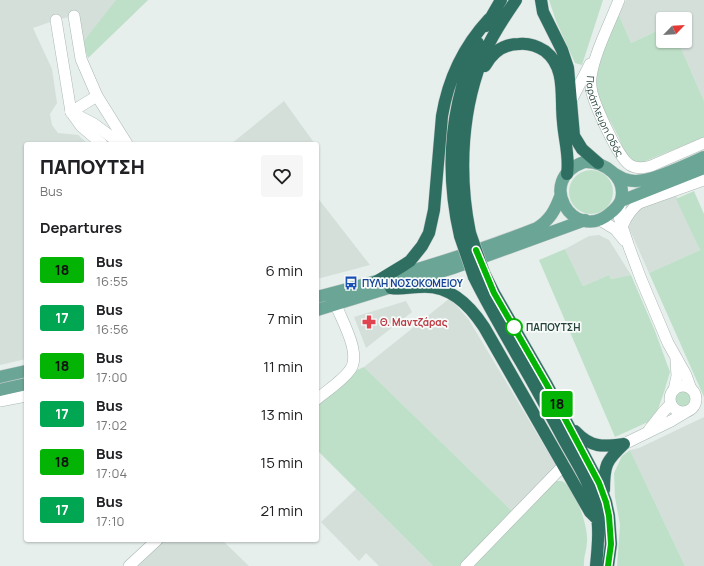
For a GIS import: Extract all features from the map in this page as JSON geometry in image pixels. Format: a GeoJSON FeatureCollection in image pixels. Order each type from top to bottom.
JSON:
{"type":"FeatureCollection","features":[{"type":"Feature","properties":{"kind":"highway"},"geometry":{"type":"LineString","coordinates":[[501,0],[489,19],[472,57],[463,82],[454,125],[451,156],[456,216],[465,235],[495,318],[585,480],[594,500],[598,520],[596,566]]}},
{"type":"Feature","properties":{"kind":"highway"},"geometry":{"type":"LineString","coordinates":[[465,235],[466,206],[464,156],[467,119],[475,82],[491,41],[516,0]]}},
{"type":"Feature","properties":{"kind":"highway"},"geometry":{"type":"LineString","coordinates":[[541,0],[543,12],[564,56],[569,75],[574,136],[582,149],[598,163]]}},
{"type":"Feature","properties":{"kind":"highway"},"geometry":{"type":"LineString","coordinates":[[376,282],[410,261],[422,246],[429,233],[434,210],[442,116],[447,95],[459,62],[475,35],[489,19]]}},
{"type":"Feature","properties":{"kind":"highway"},"geometry":{"type":"LineString","coordinates":[[475,82],[489,59],[504,47],[516,44],[527,44],[538,47],[553,59],[558,69],[561,81],[562,121],[568,163],[566,174]]}},
{"type":"Feature","properties":{"kind":"highway"},"geometry":{"type":"LineString","coordinates":[[479,275],[494,293],[547,385],[593,471],[604,498],[609,516],[611,544],[608,566]]}},
{"type":"Feature","properties":{"kind":"highway"},"geometry":{"type":"LineString","coordinates":[[391,288],[403,289],[427,286],[439,288],[453,294],[467,304],[484,327],[590,512],[598,520]]}},
{"type":"Feature","properties":{"kind":"highway"},"geometry":{"type":"LineString","coordinates":[[566,421],[579,436],[592,444],[607,446],[624,444]]}},
{"type":"Feature","properties":{"kind":"highway"},"geometry":{"type":"LineString","coordinates":[[604,498],[604,473],[607,463],[610,457],[624,444]]}},
{"type":"Feature","properties":{"kind":"main road"},"geometry":{"type":"LineString","coordinates":[[319,296],[376,282],[446,260],[537,228],[552,215],[560,197],[560,189],[566,174],[575,166],[584,162],[598,163],[605,166],[624,180],[630,181],[644,180],[704,157]]}},
{"type":"Feature","properties":{"kind":"main road"},"geometry":{"type":"LineString","coordinates":[[319,309],[495,254],[585,220],[600,220],[611,213],[620,201],[704,168]]}},
{"type":"Feature","properties":{"kind":"main road"},"geometry":{"type":"LineString","coordinates":[[615,174],[621,187],[620,201]]}},
{"type":"Feature","properties":{"kind":"main road"},"geometry":{"type":"LineString","coordinates":[[683,177],[689,178],[704,175]]}},
{"type":"Feature","properties":{"kind":"main road"},"geometry":{"type":"LineString","coordinates":[[560,197],[565,208],[572,215],[585,220]]}},
{"type":"Feature","properties":{"kind":"main road"},"geometry":{"type":"LineString","coordinates":[[0,377],[24,371]]}},
{"type":"Feature","properties":{"kind":"main road"},"geometry":{"type":"LineString","coordinates":[[0,390],[24,384]]}},
{"type":"Feature","properties":{"kind":"street","name":"Παράπλευρη Οδός"},"geometry":{"type":"LineString","coordinates":[[618,0],[591,76],[592,92],[597,107],[620,153],[627,162],[637,167],[647,167],[704,143]]}},
{"type":"Feature","properties":{"kind":"street"},"geometry":{"type":"LineString","coordinates":[[74,16],[81,60],[97,96],[125,142]]}},
{"type":"Feature","properties":{"kind":"street"},"geometry":{"type":"LineString","coordinates":[[56,20],[71,112],[81,126],[100,142]]}},
{"type":"Feature","properties":{"kind":"street"},"geometry":{"type":"LineString","coordinates":[[571,101],[589,65],[597,56]]}},
{"type":"Feature","properties":{"kind":"street"},"geometry":{"type":"LineString","coordinates":[[71,112],[97,96]]}},
{"type":"Feature","properties":{"kind":"street"},"geometry":{"type":"LineString","coordinates":[[71,112],[94,124],[118,142]]}},
{"type":"Feature","properties":{"kind":"street"},"geometry":{"type":"LineString","coordinates":[[622,227],[626,217],[639,203],[704,180]]}},
{"type":"Feature","properties":{"kind":"street"},"geometry":{"type":"LineString","coordinates":[[620,201],[619,213],[622,227],[641,279],[676,359],[695,394],[696,402],[693,408],[646,434],[624,444]]}},
{"type":"Feature","properties":{"kind":"street"},"geometry":{"type":"LineString","coordinates":[[600,220],[620,233],[629,247]]}},
{"type":"Feature","properties":{"kind":"street"},"geometry":{"type":"LineString","coordinates":[[319,396],[350,370],[354,359],[352,344],[336,305]]}},
{"type":"Feature","properties":{"kind":"street"},"geometry":{"type":"LineString","coordinates":[[676,359],[677,376],[674,390],[670,397],[671,404],[679,412],[686,412]]}},
{"type":"Feature","properties":{"kind":"street"},"geometry":{"type":"LineString","coordinates":[[674,390],[684,386],[691,388]]}},
{"type":"Feature","properties":{"kind":"street"},"geometry":{"type":"LineString","coordinates":[[0,401],[24,396]]}},
{"type":"Feature","properties":{"kind":"street"},"geometry":{"type":"LineString","coordinates":[[646,434],[671,404]]}},
{"type":"Feature","properties":{"kind":"street"},"geometry":{"type":"LineString","coordinates":[[466,566],[564,466]]}},
{"type":"Feature","properties":{"kind":"street"},"geometry":{"type":"LineString","coordinates":[[129,566],[155,542]]}},
{"type":"Feature","properties":{"kind":"shaded area"},"geometry":{"type":"Polygon","coordinates":[[[0,0],[148,0],[88,58],[83,42],[78,15],[56,20],[33,28],[52,69],[57,103],[50,114],[52,125],[58,133],[78,135],[86,142],[24,142],[24,359],[0,365],[0,0]]]}},
{"type":"Feature","properties":{"kind":"shaded area"},"geometry":{"type":"Polygon","coordinates":[[[626,0],[704,0],[704,101],[681,48],[692,48],[692,12],[656,12],[656,31],[631,43],[619,15],[626,0]]]}},
{"type":"Feature","properties":{"kind":"shaded area"},"geometry":{"type":"Polygon","coordinates":[[[284,101],[314,142],[233,142],[284,101]]]}},
{"type":"Feature","properties":{"kind":"shaded area"},"geometry":{"type":"Polygon","coordinates":[[[676,195],[700,250],[649,273],[629,228],[633,214],[639,208],[676,195]]]}},
{"type":"Feature","properties":{"kind":"shaded area"},"geometry":{"type":"Polygon","coordinates":[[[319,200],[370,265],[319,278],[319,200]]]}},
{"type":"Feature","properties":{"kind":"shaded area"},"geometry":{"type":"Polygon","coordinates":[[[599,235],[609,240],[631,275],[611,279],[609,275],[583,286],[565,249],[589,236],[599,235]]]}},
{"type":"Feature","properties":{"kind":"shaded area"},"geometry":{"type":"Polygon","coordinates":[[[450,298],[469,320],[557,467],[513,512],[364,367],[450,298]]]}},
{"type":"Feature","properties":{"kind":"shaded area"},"geometry":{"type":"Polygon","coordinates":[[[406,301],[412,312],[366,348],[354,317],[406,301]]]}},
{"type":"Feature","properties":{"kind":"shaded area"},"geometry":{"type":"Polygon","coordinates":[[[704,417],[704,566],[685,566],[630,450],[639,448],[704,417]]]}},
{"type":"Feature","properties":{"kind":"shaded area"},"geometry":{"type":"Polygon","coordinates":[[[356,489],[433,566],[379,566],[366,553],[359,561],[321,522],[356,489]]]}},
{"type":"Feature","properties":{"kind":"shaded area"},"geometry":{"type":"Polygon","coordinates":[[[158,542],[224,542],[249,566],[132,566],[158,542]]]}},
{"type":"Feature","properties":{"kind":"green space"},"geometry":{"type":"Polygon","coordinates":[[[116,0],[148,0],[88,58],[83,42],[116,0]]]}},
{"type":"Feature","properties":{"kind":"green space"},"geometry":{"type":"Polygon","coordinates":[[[549,0],[603,0],[582,65],[575,63],[556,21],[549,0]]]}},
{"type":"Feature","properties":{"kind":"green space"},"geometry":{"type":"Polygon","coordinates":[[[619,15],[631,43],[656,31],[656,48],[681,48],[704,101],[704,137],[641,163],[632,160],[626,153],[604,109],[597,91],[596,82],[599,62],[619,15]]]}},
{"type":"Feature","properties":{"kind":"green space"},"geometry":{"type":"Polygon","coordinates":[[[591,170],[603,174],[609,180],[613,192],[609,204],[603,210],[591,214],[579,210],[573,204],[569,192],[573,180],[579,174],[591,170]]]}},
{"type":"Feature","properties":{"kind":"green space"},"geometry":{"type":"Polygon","coordinates":[[[694,191],[704,214],[704,397],[649,273],[700,250],[676,199],[694,191]]]}},
{"type":"Feature","properties":{"kind":"green space"},"geometry":{"type":"Polygon","coordinates":[[[565,249],[583,286],[609,275],[611,279],[631,275],[655,331],[670,372],[658,409],[648,422],[615,437],[539,260],[565,249]]]}},
{"type":"Feature","properties":{"kind":"green space"},"geometry":{"type":"Polygon","coordinates":[[[364,367],[513,512],[461,566],[433,566],[319,452],[319,400],[357,370],[364,367]]]}},
{"type":"Feature","properties":{"kind":"green space"},"geometry":{"type":"Polygon","coordinates":[[[683,390],[689,393],[692,399],[689,405],[683,408],[677,405],[674,399],[677,393],[683,390]]]}},
{"type":"Feature","properties":{"kind":"green space"},"geometry":{"type":"Polygon","coordinates":[[[630,450],[685,566],[617,566],[620,525],[615,497],[614,473],[622,456],[630,450]]]}},
{"type":"Feature","properties":{"kind":"green space"},"geometry":{"type":"Polygon","coordinates":[[[556,481],[562,481],[571,490],[583,515],[587,541],[584,566],[472,566],[556,481]]]}},
{"type":"Feature","properties":{"kind":"bus line","name":"18"},"geometry":{"type":"LineString","coordinates":[[476,250],[481,266],[494,293],[547,385],[599,483],[609,516],[611,544],[608,566]]}},
{"type":"Feature","properties":{"kind":"place","name":"ΠΥΛΗ ΝΟΣΟΚΟΜΕΙΟΥ"},"geometry":{"type":"Point","coordinates":[351,283]}},
{"type":"Feature","properties":{"kind":"place","name":"Θ. Μαντζάρας"},"geometry":{"type":"Point","coordinates":[369,322]}},
{"type":"Feature","properties":{"kind":"place","name":"ΠΑΠΟΥΤΣΗ"},"geometry":{"type":"Point","coordinates":[514,327]}}]}
